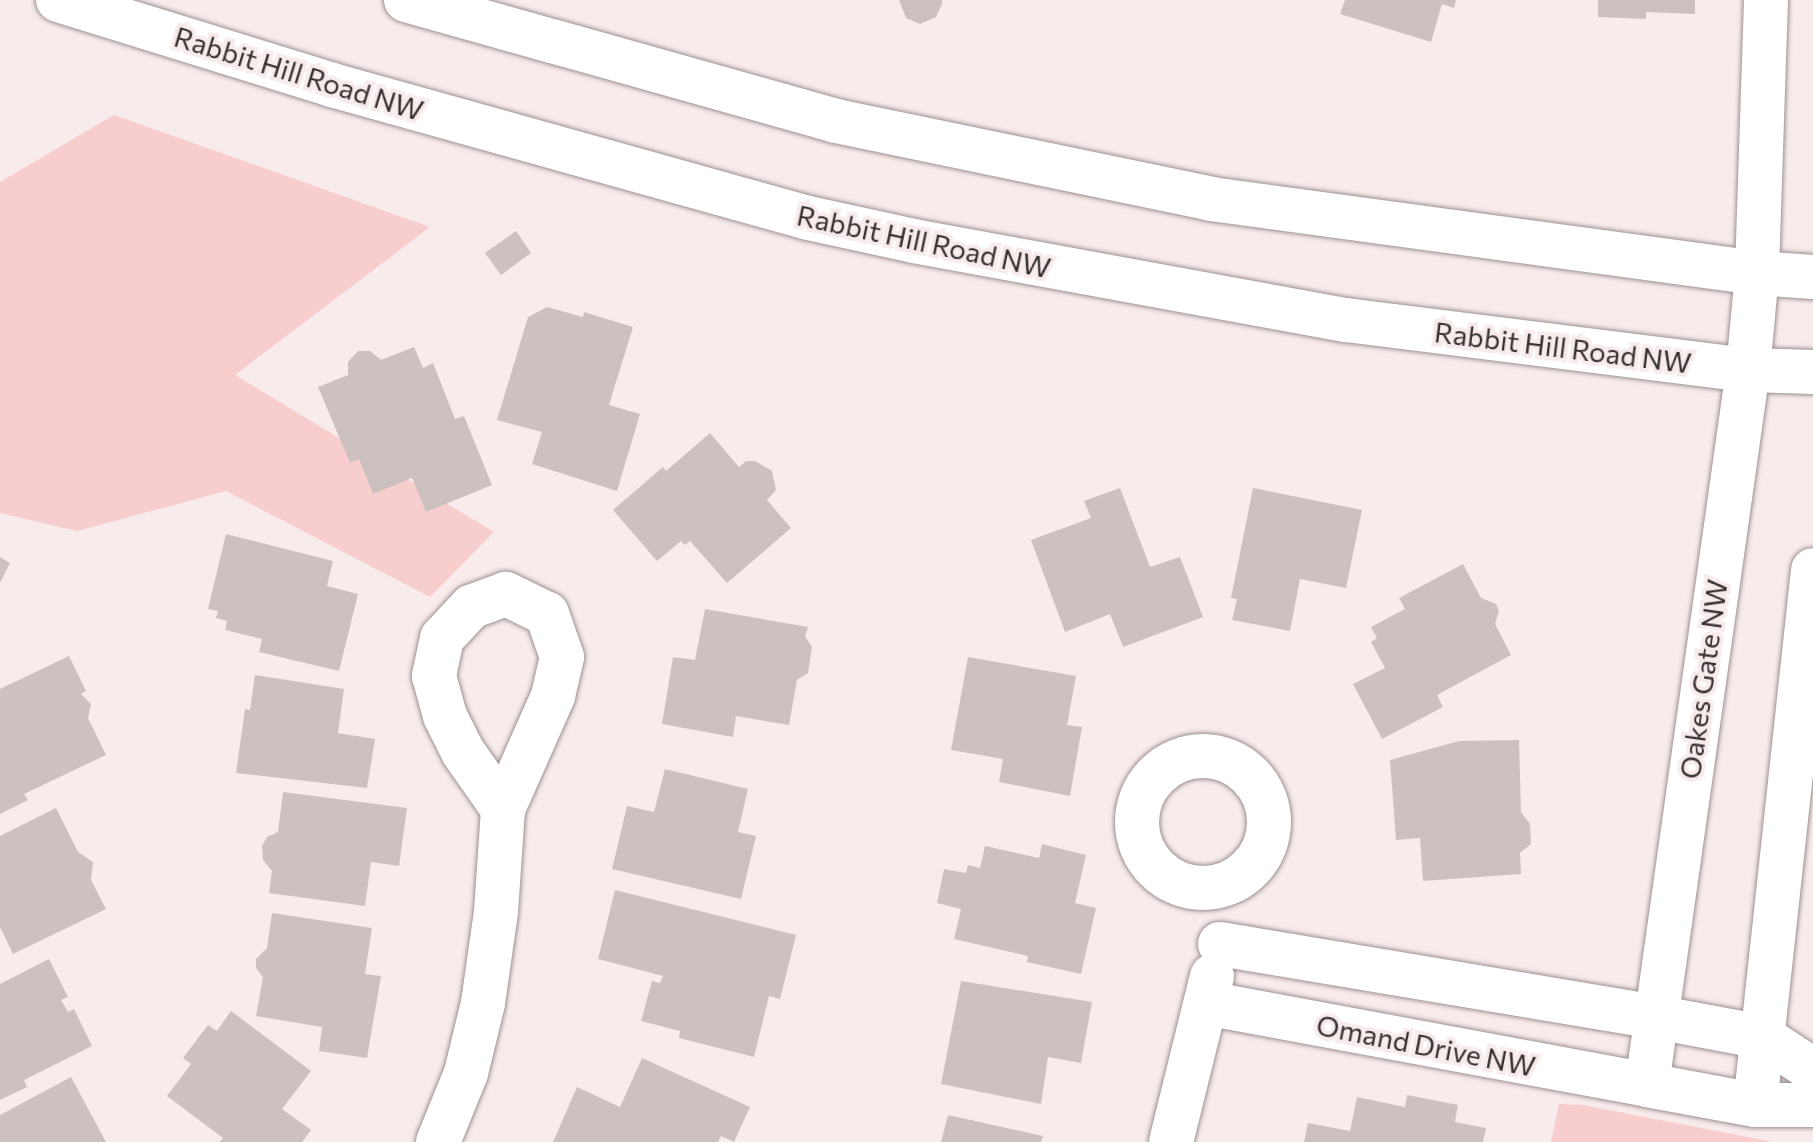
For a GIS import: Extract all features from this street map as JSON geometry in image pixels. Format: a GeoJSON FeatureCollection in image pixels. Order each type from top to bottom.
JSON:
{"type":"FeatureCollection","features":[{"type":"Feature","properties":{"kind":"street","name":"Rabbit Hill Road NW"},"geometry":{"type":"LineString","coordinates":[[58,0],[332,85],[808,218],[1083,274],[1346,320],[1748,370],[1813,372]]}},
{"type":"Feature","properties":{"kind":"street"},"geometry":{"type":"LineString","coordinates":[[406,0],[836,121],[1211,199],[1757,273],[1813,277]]}},
{"type":"Feature","properties":{"kind":"street","name":"Oakes Gate NW"},"geometry":{"type":"LineString","coordinates":[[1647,1085],[1748,370],[1757,273],[1766,0]]}},
{"type":"Feature","properties":{"kind":"street"},"geometry":{"type":"LineString","coordinates":[[1755,1105],[1813,570]]}},
{"type":"Feature","properties":{"kind":"street"},"geometry":{"type":"LineString","coordinates":[[438,1142],[466,1073],[483,1003],[496,912],[503,809]]}},
{"type":"Feature","properties":{"kind":"street"},"geometry":{"type":"LineString","coordinates":[[1171,1142],[1220,944],[1207,888]]}},
{"type":"Feature","properties":{"kind":"street"},"geometry":{"type":"LineString","coordinates":[[1220,944],[1763,1037],[1813,1070]]}},
{"type":"Feature","properties":{"kind":"street","name":"Omand Drive NW"},"geometry":{"type":"LineString","coordinates":[[1206,1003],[1755,1105],[1813,1105]]}},
{"type":"Feature","properties":{"kind":"shaded area"},"geometry":{"type":"Polygon","coordinates":[[[114,115],[430,227],[235,375],[494,532],[430,597],[226,491],[77,531],[0,513],[0,182],[114,115]]]}},
{"type":"Feature","properties":{"kind":"shaded area"},"geometry":{"type":"Polygon","coordinates":[[[1559,1104],[1583,1105],[1773,1142],[1551,1142],[1559,1104]]]}},
{"type":"Feature","properties":{"kind":"building"},"geometry":{"type":"Polygon","coordinates":[[[899,0],[942,0],[942,4],[936,17],[920,24],[906,18],[899,0]]]}},
{"type":"Feature","properties":{"kind":"building"},"geometry":{"type":"Polygon","coordinates":[[[1345,0],[1456,0],[1454,8],[1442,4],[1431,42],[1340,14],[1345,0]]]}},
{"type":"Feature","properties":{"kind":"building"},"geometry":{"type":"Polygon","coordinates":[[[1598,0],[1695,0],[1695,14],[1646,12],[1646,19],[1598,17],[1598,0]]]}},
{"type":"Feature","properties":{"kind":"building"},"geometry":{"type":"Polygon","coordinates":[[[516,231],[531,253],[501,275],[485,253],[516,231]]]}},
{"type":"Feature","properties":{"kind":"building"},"geometry":{"type":"Polygon","coordinates":[[[547,307],[583,317],[584,312],[633,327],[609,405],[640,414],[617,491],[532,464],[542,432],[497,420],[528,317],[547,307]]]}},
{"type":"Feature","properties":{"kind":"building"},"geometry":{"type":"Polygon","coordinates":[[[414,347],[423,368],[433,363],[455,419],[464,416],[492,485],[426,512],[412,478],[373,494],[359,459],[350,463],[318,387],[348,375],[348,362],[358,351],[370,351],[381,360],[414,347]]]}},
{"type":"Feature","properties":{"kind":"building"},"geometry":{"type":"Polygon","coordinates":[[[710,433],[739,467],[746,461],[755,461],[772,471],[776,490],[767,500],[791,528],[727,583],[690,541],[685,545],[681,541],[657,561],[613,510],[663,467],[666,471],[710,433]]]}},
{"type":"Feature","properties":{"kind":"building"},"geometry":{"type":"Polygon","coordinates":[[[1120,488],[1150,567],[1180,557],[1203,617],[1123,647],[1110,614],[1065,632],[1031,540],[1091,518],[1084,501],[1120,488]]]}},
{"type":"Feature","properties":{"kind":"building"},"geometry":{"type":"Polygon","coordinates":[[[1253,488],[1362,510],[1346,588],[1300,579],[1290,631],[1232,620],[1237,599],[1231,598],[1253,488]]]}},
{"type":"Feature","properties":{"kind":"building"},"geometry":{"type":"Polygon","coordinates":[[[226,534],[333,561],[327,586],[358,594],[339,671],[259,652],[262,639],[225,630],[227,621],[216,618],[218,611],[208,609],[226,534]]]}},
{"type":"Feature","properties":{"kind":"building"},"geometry":{"type":"Polygon","coordinates":[[[0,557],[10,563],[0,583],[0,557]]]}},
{"type":"Feature","properties":{"kind":"building"},"geometry":{"type":"Polygon","coordinates":[[[1463,564],[1481,598],[1496,604],[1499,611],[1495,624],[1511,655],[1437,695],[1443,707],[1382,739],[1353,684],[1385,668],[1371,642],[1377,638],[1371,627],[1405,609],[1399,598],[1463,564]]]}},
{"type":"Feature","properties":{"kind":"building"},"geometry":{"type":"Polygon","coordinates":[[[705,609],[808,627],[805,636],[812,647],[808,673],[797,680],[789,725],[736,716],[733,737],[662,724],[673,657],[695,660],[705,609]]]}},
{"type":"Feature","properties":{"kind":"building"},"geometry":{"type":"Polygon","coordinates":[[[69,656],[86,691],[81,694],[91,704],[88,718],[106,755],[24,794],[28,800],[0,814],[0,689],[69,656]]]}},
{"type":"Feature","properties":{"kind":"building"},"geometry":{"type":"Polygon","coordinates":[[[968,657],[1076,676],[1067,725],[1082,727],[1070,796],[999,782],[1003,759],[951,750],[968,657]]]}},
{"type":"Feature","properties":{"kind":"building"},"geometry":{"type":"Polygon","coordinates":[[[255,675],[344,689],[338,733],[375,739],[367,788],[236,773],[245,709],[250,710],[255,675]]]}},
{"type":"Feature","properties":{"kind":"building"},"geometry":{"type":"Polygon","coordinates":[[[1519,740],[1521,812],[1530,824],[1531,844],[1520,853],[1521,874],[1423,881],[1420,838],[1396,840],[1390,760],[1459,741],[1519,740]]]}},
{"type":"Feature","properties":{"kind":"building"},"geometry":{"type":"Polygon","coordinates":[[[665,769],[748,789],[738,832],[756,836],[741,899],[612,869],[627,806],[654,812],[665,769]]]}},
{"type":"Feature","properties":{"kind":"building"},"geometry":{"type":"Polygon","coordinates":[[[283,792],[407,808],[399,866],[371,862],[365,906],[269,893],[272,871],[263,860],[262,846],[267,837],[278,832],[283,792]]]}},
{"type":"Feature","properties":{"kind":"building"},"geometry":{"type":"Polygon","coordinates":[[[56,808],[78,852],[93,862],[91,880],[106,909],[13,954],[0,927],[0,836],[56,808]]]}},
{"type":"Feature","properties":{"kind":"building"},"geometry":{"type":"Polygon","coordinates":[[[1042,844],[1086,855],[1075,903],[1096,908],[1081,974],[1027,962],[1028,956],[954,939],[961,909],[937,903],[944,869],[966,873],[968,865],[980,868],[985,846],[1039,858],[1042,844]]]}},
{"type":"Feature","properties":{"kind":"building"},"geometry":{"type":"Polygon","coordinates":[[[615,890],[796,935],[780,999],[769,996],[754,1057],[679,1038],[680,1031],[641,1021],[652,981],[660,983],[663,976],[598,959],[615,890]]]}},
{"type":"Feature","properties":{"kind":"building"},"geometry":{"type":"Polygon","coordinates":[[[272,913],[372,928],[365,974],[381,976],[367,1058],[319,1051],[322,1027],[256,1016],[263,977],[256,968],[256,959],[267,948],[272,913]]]}},
{"type":"Feature","properties":{"kind":"building"},"geometry":{"type":"Polygon","coordinates":[[[49,959],[68,997],[61,1000],[68,1012],[74,1009],[92,1046],[24,1080],[27,1087],[0,1100],[0,984],[49,959]]]}},
{"type":"Feature","properties":{"kind":"building"},"geometry":{"type":"Polygon","coordinates":[[[961,981],[1092,1002],[1081,1063],[1048,1057],[1041,1104],[941,1084],[961,981]]]}},
{"type":"Feature","properties":{"kind":"building"},"geometry":{"type":"Polygon","coordinates":[[[231,1011],[311,1071],[282,1109],[311,1130],[302,1142],[220,1142],[223,1138],[167,1096],[191,1064],[183,1058],[208,1025],[217,1031],[231,1011]]]}},
{"type":"Feature","properties":{"kind":"building"},"geometry":{"type":"Polygon","coordinates":[[[642,1058],[750,1107],[734,1142],[721,1136],[718,1142],[553,1142],[577,1087],[620,1107],[642,1058]]]}},
{"type":"Feature","properties":{"kind":"building"},"geometry":{"type":"Polygon","coordinates":[[[71,1077],[106,1142],[0,1142],[0,1115],[71,1077]]]}},
{"type":"Feature","properties":{"kind":"building"},"geometry":{"type":"Polygon","coordinates":[[[1407,1095],[1458,1105],[1455,1122],[1486,1128],[1483,1142],[1304,1142],[1308,1123],[1350,1131],[1357,1097],[1405,1107],[1407,1095]]]}},
{"type":"Feature","properties":{"kind":"building"},"geometry":{"type":"Polygon","coordinates":[[[948,1115],[1043,1136],[1041,1142],[941,1142],[948,1115]]]}}]}
